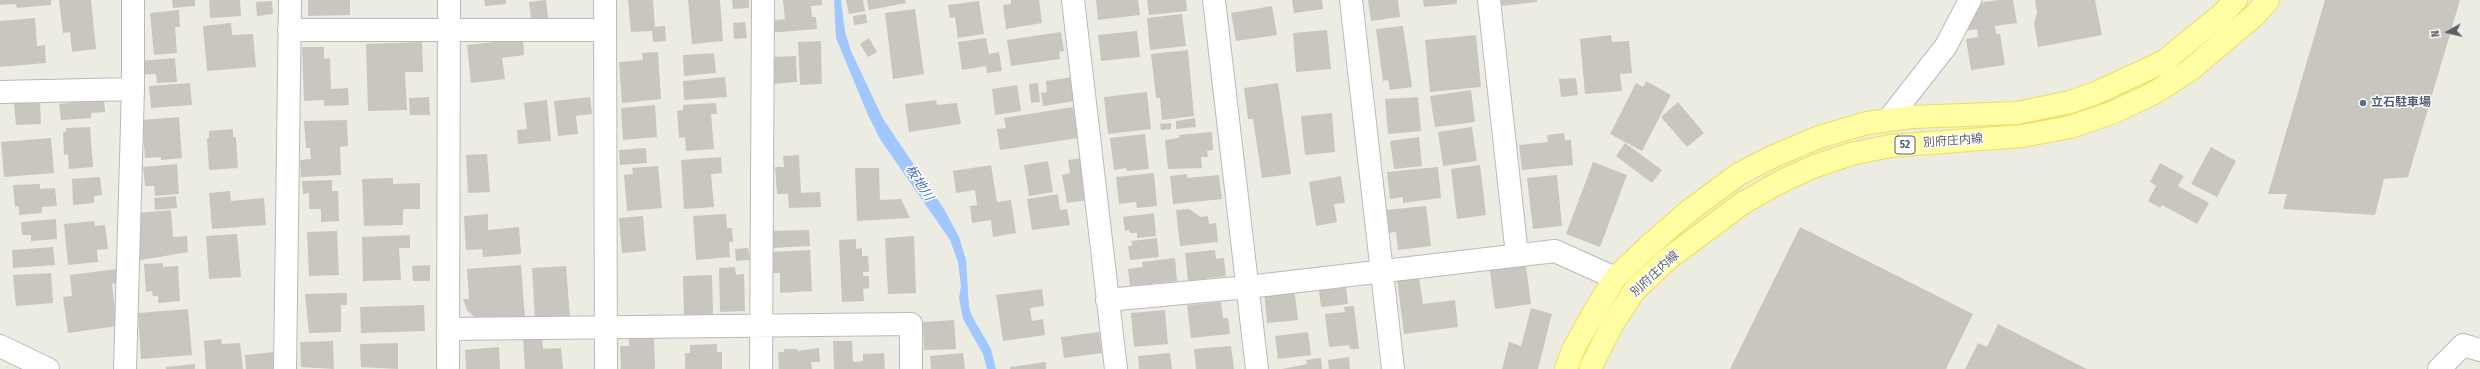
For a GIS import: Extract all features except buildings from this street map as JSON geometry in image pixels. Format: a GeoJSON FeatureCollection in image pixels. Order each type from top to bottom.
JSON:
{"type":"FeatureCollection","features":[{"type":"Feature","properties":{"kind":"main road","name":"別府庄内線"},"geometry":{"type":"LineString","coordinates":[[1566,369],[1573,350],[1615,278],[1685,214],[1739,174],[1797,144],[1845,128],[1888,120],[2017,113],[2070,102],[2096,93],[2163,62],[2220,16],[2236,0]]}},
{"type":"Feature","properties":{"kind":"main road","name":"別府庄内線"},"geometry":{"type":"LineString","coordinates":[[1590,369],[1613,323],[1634,291],[1669,258],[1708,228],[1743,203],[1780,182],[1815,166],[1851,154],[1890,146],[2022,136],[2070,127],[2114,112],[2154,93],[2190,70],[2240,28],[2268,0]]}},
{"type":"Feature","properties":{"kind":"street"},"geometry":{"type":"LineString","coordinates":[[124,369],[134,89],[133,0]]}},
{"type":"Feature","properties":{"kind":"street"},"geometry":{"type":"LineString","coordinates":[[285,369],[290,0]]}},
{"type":"Feature","properties":{"kind":"street"},"geometry":{"type":"LineString","coordinates":[[448,369],[449,0]]}},
{"type":"Feature","properties":{"kind":"street"},"geometry":{"type":"LineString","coordinates":[[605,0],[606,369]]}},
{"type":"Feature","properties":{"kind":"street"},"geometry":{"type":"LineString","coordinates":[[761,369],[763,0]]}},
{"type":"Feature","properties":{"kind":"street"},"geometry":{"type":"LineString","coordinates":[[1073,0],[1116,369]]}},
{"type":"Feature","properties":{"kind":"street"},"geometry":{"type":"LineString","coordinates":[[1214,0],[1257,369]]}},
{"type":"Feature","properties":{"kind":"street"},"geometry":{"type":"LineString","coordinates":[[1351,0],[1392,369]]}},
{"type":"Feature","properties":{"kind":"street"},"geometry":{"type":"LineString","coordinates":[[1489,0],[1517,255]]}},
{"type":"Feature","properties":{"kind":"street"},"geometry":{"type":"LineString","coordinates":[[1888,120],[1946,46],[1970,0]]}},
{"type":"Feature","properties":{"kind":"street"},"geometry":{"type":"LineString","coordinates":[[289,30],[605,30]]}},
{"type":"Feature","properties":{"kind":"street"},"geometry":{"type":"LineString","coordinates":[[0,92],[134,89]]}},
{"type":"Feature","properties":{"kind":"street"},"geometry":{"type":"LineString","coordinates":[[1107,300],[1248,288],[1555,251],[1615,278]]}},
{"type":"Feature","properties":{"kind":"street"},"geometry":{"type":"LineString","coordinates":[[448,328],[606,325],[911,324],[911,369]]}},
{"type":"Feature","properties":{"kind":"street"},"geometry":{"type":"LineString","coordinates":[[2439,369],[2463,345],[2480,350]]}},
{"type":"Feature","properties":{"kind":"street"},"geometry":{"type":"LineString","coordinates":[[0,346],[48,369]]}},
{"type":"Feature","properties":{"kind":"water","name":"板地川"},"geometry":{"type":"Polygon","coordinates":[[[834,0],[841,0],[845,32],[851,51],[883,119],[944,209],[959,237],[966,260],[969,307],[972,316],[991,349],[996,369],[987,369],[983,354],[963,319],[959,298],[961,286],[958,262],[950,240],[880,139],[868,115],[836,38],[834,0]]]}},
{"type":"Feature","properties":{"kind":"place","name":"立石駐車場"},"geometry":{"type":"Point","coordinates":[2363,103]}}]}
